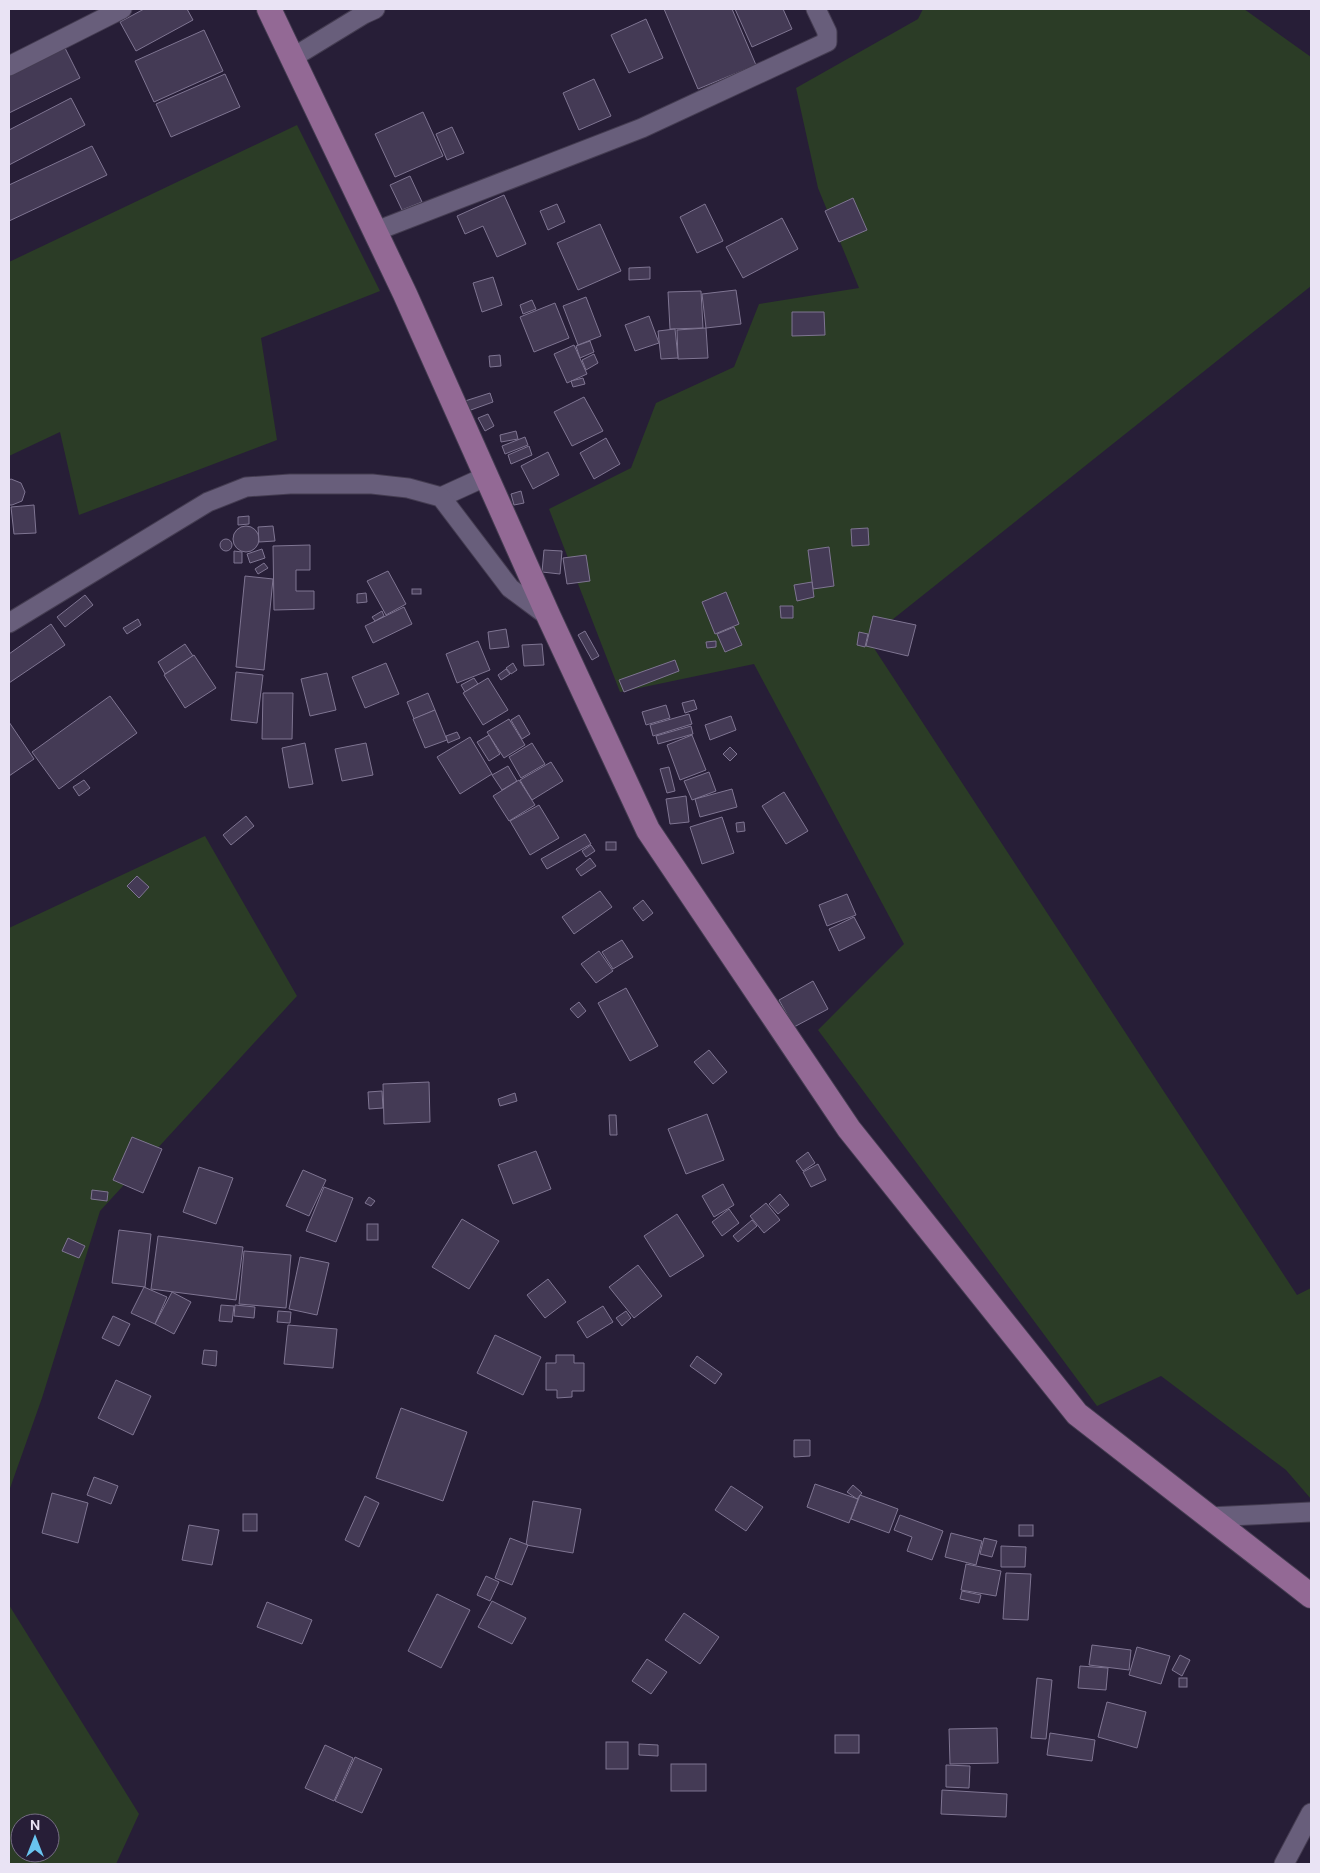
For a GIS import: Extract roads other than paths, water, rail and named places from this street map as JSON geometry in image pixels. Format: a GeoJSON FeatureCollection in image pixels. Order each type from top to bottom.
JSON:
{"type":"FeatureCollection","features":[{"type":"Feature","properties":{"kind":"main road"},"geometry":{"type":"LineString","coordinates":[[269,9],[376,231],[488,476],[549,617],[648,830],[849,1129],[1077,1414],[1311,1596]]}},
{"type":"Feature","properties":{"kind":"street"},"geometry":{"type":"LineString","coordinates":[[9,66],[122,9]]}},
{"type":"Feature","properties":{"kind":"street"},"geometry":{"type":"LineString","coordinates":[[292,58],[375,9]]}},
{"type":"Feature","properties":{"kind":"street"},"geometry":{"type":"LineString","coordinates":[[376,231],[642,128],[827,42],[827,32],[816,9]]}},
{"type":"Feature","properties":{"kind":"street"},"geometry":{"type":"LineString","coordinates":[[441,497],[488,476]]}},
{"type":"Feature","properties":{"kind":"street"},"geometry":{"type":"LineString","coordinates":[[9,624],[208,502],[246,487],[290,484],[372,484],[408,488],[441,497],[510,588],[549,617]]}},
{"type":"Feature","properties":{"kind":"street"},"geometry":{"type":"LineString","coordinates":[[1209,1517],[1311,1512]]}},
{"type":"Feature","properties":{"kind":"street"},"geometry":{"type":"LineString","coordinates":[[1284,1864],[1311,1813]]}}]}
